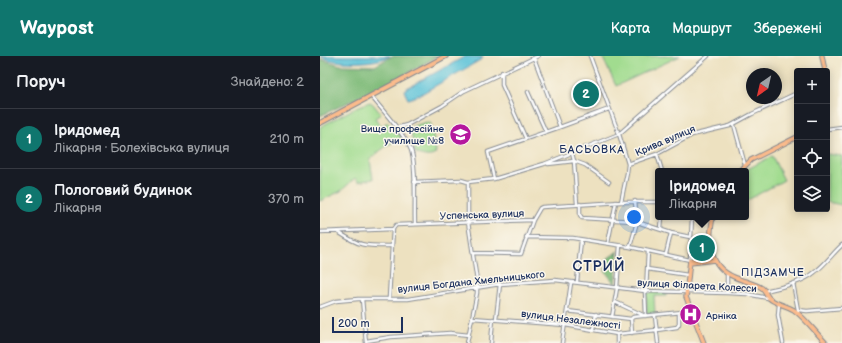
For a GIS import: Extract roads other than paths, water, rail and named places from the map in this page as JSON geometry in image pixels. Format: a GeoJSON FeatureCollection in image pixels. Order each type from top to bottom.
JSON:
{"type":"FeatureCollection","features":[{"type":"Feature","properties":{"kind":"highway"},"geometry":{"type":"LineString","coordinates":[[320,123],[446,56]]}},
{"type":"Feature","properties":{"kind":"main road"},"geometry":{"type":"LineString","coordinates":[[822,56],[824,68]]}},
{"type":"Feature","properties":{"kind":"main road"},"geometry":{"type":"LineString","coordinates":[[742,168],[758,156],[794,139]]}},
{"type":"Feature","properties":{"kind":"main road"},"geometry":{"type":"LineString","coordinates":[[713,220],[711,237],[712,255],[714,260],[727,274],[765,290],[769,298]]}},
{"type":"Feature","properties":{"kind":"main road"},"geometry":{"type":"LineString","coordinates":[[690,262],[712,255]]}},
{"type":"Feature","properties":{"kind":"main road"},"geometry":{"type":"LineString","coordinates":[[690,262],[714,260]]}},
{"type":"Feature","properties":{"kind":"main road"},"geometry":{"type":"LineString","coordinates":[[690,262],[686,296],[704,343]]}},
{"type":"Feature","properties":{"kind":"main road","name":"вулиця Філарета Колесси"},"geometry":{"type":"LineString","coordinates":[[769,298],[797,311],[826,343]]}},
{"type":"Feature","properties":{"kind":"street"},"geometry":{"type":"LineString","coordinates":[[396,128],[407,125],[464,92],[502,72],[538,56]]}},
{"type":"Feature","properties":{"kind":"street"},"geometry":{"type":"LineString","coordinates":[[590,56],[619,134],[628,164],[621,202]]}},
{"type":"Feature","properties":{"kind":"street"},"geometry":{"type":"LineString","coordinates":[[414,182],[461,180],[468,182],[494,179],[542,165],[619,134],[708,56]]}},
{"type":"Feature","properties":{"kind":"street"},"geometry":{"type":"LineString","coordinates":[[534,58],[560,127]]}},
{"type":"Feature","properties":{"kind":"street"},"geometry":{"type":"LineString","coordinates":[[502,72],[502,85],[526,139]]}},
{"type":"Feature","properties":{"kind":"street"},"geometry":{"type":"LineString","coordinates":[[528,92],[546,132]]}},
{"type":"Feature","properties":{"kind":"street","name":"Крива вулиця"},"geometry":{"type":"LineString","coordinates":[[628,164],[657,154],[692,135],[734,124],[794,93]]}},
{"type":"Feature","properties":{"kind":"street"},"geometry":{"type":"LineString","coordinates":[[370,96],[404,137],[411,151],[414,162],[415,224]]}},
{"type":"Feature","properties":{"kind":"street"},"geometry":{"type":"LineString","coordinates":[[494,179],[488,152],[609,108]]}},
{"type":"Feature","properties":{"kind":"street"},"geometry":{"type":"LineString","coordinates":[[734,124],[745,165]]}},
{"type":"Feature","properties":{"kind":"street"},"geometry":{"type":"LineString","coordinates":[[830,129],[842,127]]}},
{"type":"Feature","properties":{"kind":"street"},"geometry":{"type":"LineString","coordinates":[[572,154],[578,204],[582,218],[637,222],[690,237]]}},
{"type":"Feature","properties":{"kind":"street"},"geometry":{"type":"LineString","coordinates":[[657,154],[661,168]]}},
{"type":"Feature","properties":{"kind":"street"},"geometry":{"type":"LineString","coordinates":[[542,165],[574,161],[584,165],[609,182]]}},
{"type":"Feature","properties":{"kind":"street"},"geometry":{"type":"LineString","coordinates":[[467,343],[477,288],[468,222],[468,182]]}},
{"type":"Feature","properties":{"kind":"street"},"geometry":{"type":"LineString","coordinates":[[630,247],[637,222],[635,201]]}},
{"type":"Feature","properties":{"kind":"street","name":"Успенська вулиця"},"geometry":{"type":"LineString","coordinates":[[393,229],[396,225],[533,220],[542,207],[635,201],[655,202]]}},
{"type":"Feature","properties":{"kind":"street"},"geometry":{"type":"LineString","coordinates":[[608,243],[616,202]]}},
{"type":"Feature","properties":{"kind":"street"},"geometry":{"type":"LineString","coordinates":[[473,253],[521,254],[533,220]]}},
{"type":"Feature","properties":{"kind":"street"},"geometry":{"type":"LineString","coordinates":[[660,229],[662,220]]}},
{"type":"Feature","properties":{"kind":"street"},"geometry":{"type":"LineString","coordinates":[[526,237],[573,238],[608,243],[666,254],[690,262],[692,220]]}},
{"type":"Feature","properties":{"kind":"street"},"geometry":{"type":"LineString","coordinates":[[320,232],[393,229],[389,298]]}},
{"type":"Feature","properties":{"kind":"street"},"geometry":{"type":"LineString","coordinates":[[337,232],[353,242],[366,246],[392,246]]}},
{"type":"Feature","properties":{"kind":"street"},"geometry":{"type":"LineString","coordinates":[[666,254],[672,233]]}},
{"type":"Feature","properties":{"kind":"street"},"geometry":{"type":"LineString","coordinates":[[577,282],[581,240]]}},
{"type":"Feature","properties":{"kind":"street"},"geometry":{"type":"LineString","coordinates":[[612,317],[617,288],[620,245]]}},
{"type":"Feature","properties":{"kind":"street"},"geometry":{"type":"LineString","coordinates":[[765,290],[779,288],[793,283],[817,271],[842,246]]}},
{"type":"Feature","properties":{"kind":"street"},"geometry":{"type":"LineString","coordinates":[[646,316],[648,251]]}},
{"type":"Feature","properties":{"kind":"street"},"geometry":{"type":"LineString","coordinates":[[647,269],[688,275]]}},
{"type":"Feature","properties":{"kind":"street"},"geometry":{"type":"LineString","coordinates":[[727,274],[727,293]]}},
{"type":"Feature","properties":{"kind":"street","name":"вулиця Богдана Хмельницького"},"geometry":{"type":"LineString","coordinates":[[320,307],[336,301],[408,298],[500,284],[555,280],[571,283],[577,282]]}},
{"type":"Feature","properties":{"kind":"street","name":"вулиця Філарета Колесси"},"geometry":{"type":"LineString","coordinates":[[577,282],[646,291],[747,294],[769,298]]}},
{"type":"Feature","properties":{"kind":"street"},"geometry":{"type":"LineString","coordinates":[[562,343],[571,283]]}},
{"type":"Feature","properties":{"kind":"street"},"geometry":{"type":"LineString","coordinates":[[793,283],[797,311]]}},
{"type":"Feature","properties":{"kind":"street"},"geometry":{"type":"LineString","coordinates":[[491,343],[500,284]]}},
{"type":"Feature","properties":{"kind":"street"},"geometry":{"type":"LineString","coordinates":[[362,299],[366,342],[391,338],[450,333],[469,335]]}},
{"type":"Feature","properties":{"kind":"street"},"geometry":{"type":"LineString","coordinates":[[615,302],[646,316]]}},
{"type":"Feature","properties":{"kind":"street"},"geometry":{"type":"LineString","coordinates":[[780,304],[778,315],[783,343]]}},
{"type":"Feature","properties":{"kind":"street","name":"вулиця Філарета Колесси"},"geometry":{"type":"LineString","coordinates":[[797,311],[807,312],[842,308]]}},
{"type":"Feature","properties":{"kind":"street"},"geometry":{"type":"LineString","coordinates":[[567,311],[631,319],[633,317],[655,316],[692,311]]}},
{"type":"Feature","properties":{"kind":"street"},"geometry":{"type":"LineString","coordinates":[[801,317],[807,312]]}},
{"type":"Feature","properties":{"kind":"street","name":"вулиця Незалежності"},"geometry":{"type":"LineString","coordinates":[[472,318],[565,325],[618,334],[677,327],[679,324],[679,313]]}},
{"type":"Feature","properties":{"kind":"street"},"geometry":{"type":"LineString","coordinates":[[593,329],[596,314]]}},
{"type":"Feature","properties":{"kind":"street"},"geometry":{"type":"LineString","coordinates":[[655,316],[658,343]]}},
{"type":"Feature","properties":{"kind":"street"},"geometry":{"type":"LineString","coordinates":[[631,319],[632,333]]}},
{"type":"Feature","properties":{"kind":"street"},"geometry":{"type":"LineString","coordinates":[[617,343],[618,334]]}},
{"type":"Feature","properties":{"kind":"water"},"geometry":{"type":"Polygon","coordinates":[[[320,56],[390,56],[375,61],[344,62],[326,59],[320,56]]]}},
{"type":"Feature","properties":{"kind":"water"},"geometry":{"type":"Polygon","coordinates":[[[466,56],[483,57],[482,59],[423,93],[408,99],[404,90],[466,56]]]}},
{"type":"Feature","properties":{"kind":"place","name":"Пологовий будинок"},"geometry":{"type":"Point","coordinates":[586,94]}},
{"type":"Feature","properties":{"kind":"place","name":"Вище професійне училище №8"},"geometry":{"type":"Point","coordinates":[460,134]}},
{"type":"Feature","properties":{"kind":"place","name":"Іридомед"},"geometry":{"type":"Point","coordinates":[702,248]}},
{"type":"Feature","properties":{"kind":"place","name":"Арніка"},"geometry":{"type":"Point","coordinates":[690,315]}},
{"type":"Feature","properties":{"kind":"district","name":"БАСЬОВКА"},"geometry":{"type":"Point","coordinates":[592,149]}},
{"type":"Feature","properties":{"kind":"district","name":"СТРИЙ"},"geometry":{"type":"Point","coordinates":[599,266]}},
{"type":"Feature","properties":{"kind":"district","name":"ПІДЗАМЧЕ"},"geometry":{"type":"Point","coordinates":[773,272]}}]}
